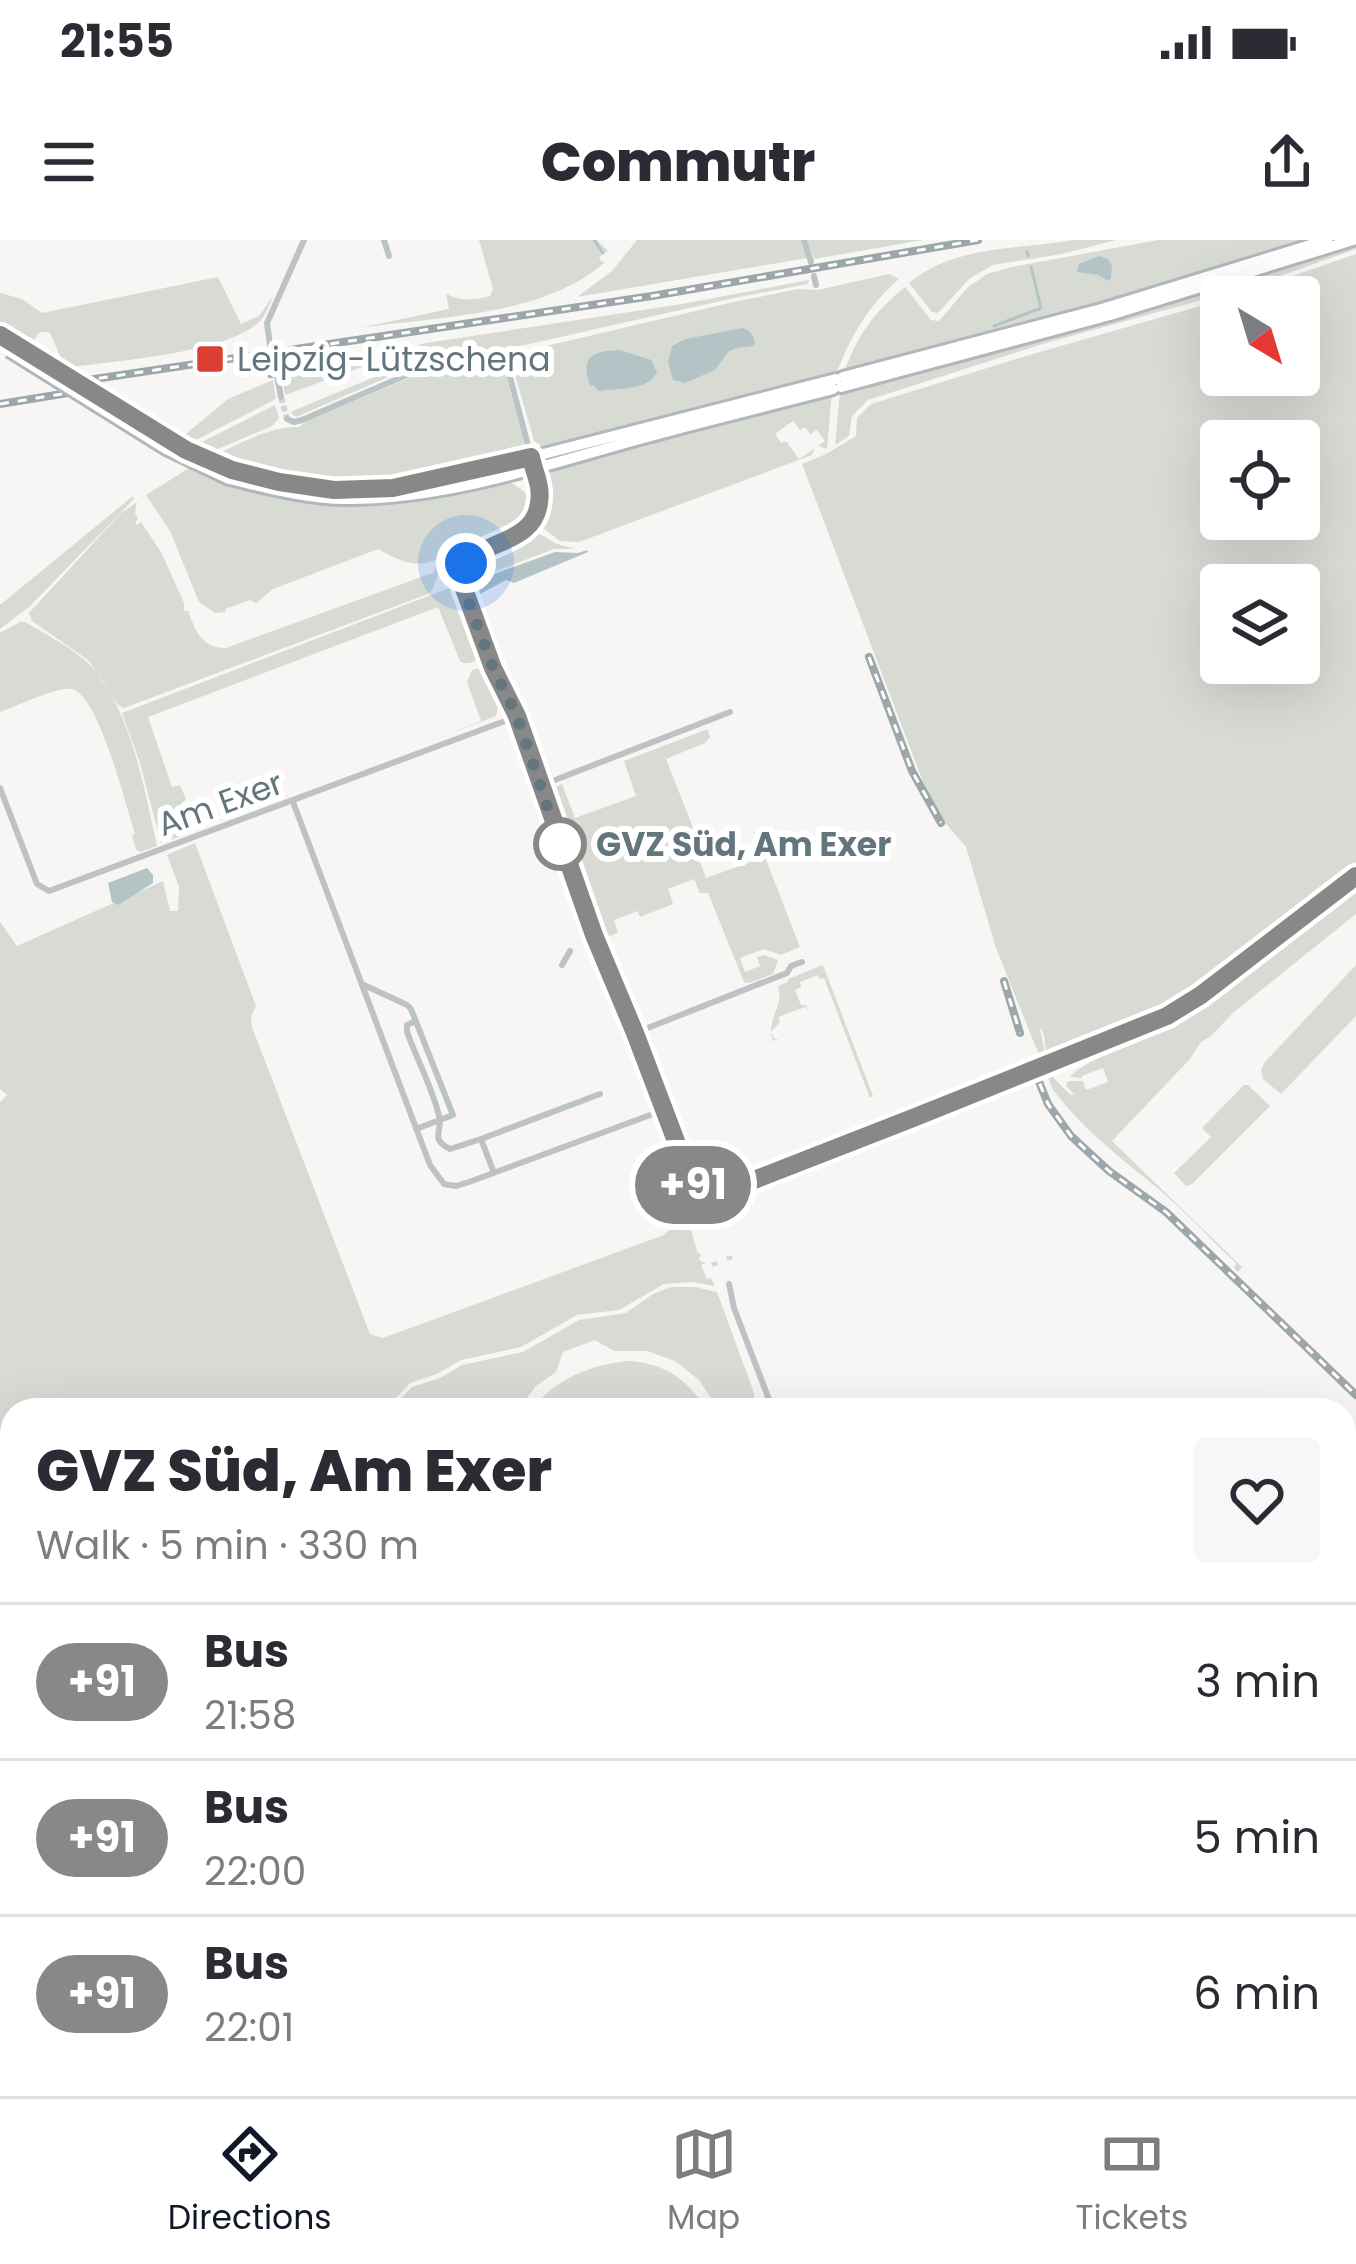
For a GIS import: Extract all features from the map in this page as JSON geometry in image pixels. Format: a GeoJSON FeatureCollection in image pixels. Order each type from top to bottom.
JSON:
{"type":"FeatureCollection","features":[{"type":"Feature","properties":{"kind":"main road"},"geometry":{"type":"LineString","coordinates":[[838,383],[1327,240]]}},
{"type":"Feature","properties":{"kind":"main road"},"geometry":{"type":"LineString","coordinates":[[231,475],[334,490],[436,480],[532,462],[1110,315],[1353,240]]}},
{"type":"Feature","properties":{"kind":"main road"},"geometry":{"type":"LineString","coordinates":[[0,335],[7,347],[166,449],[302,496],[347,499],[429,491],[506,475],[532,462]]}},
{"type":"Feature","properties":{"kind":"street"},"geometry":{"type":"LineString","coordinates":[[272,353],[267,323],[304,240]]}},
{"type":"Feature","properties":{"kind":"street"},"geometry":{"type":"LineString","coordinates":[[384,240],[389,256]]}},
{"type":"Feature","properties":{"kind":"street"},"geometry":{"type":"LineString","coordinates":[[804,240],[811,262]]}},
{"type":"Feature","properties":{"kind":"street"},"geometry":{"type":"LineString","coordinates":[[287,419],[302,421],[416,370],[493,356],[502,358],[507,366],[539,480],[538,510],[520,535],[471,558],[462,572],[463,586],[689,1188]]}},
{"type":"Feature","properties":{"kind":"street"},"geometry":{"type":"LineString","coordinates":[[277,376],[281,398]]}},
{"type":"Feature","properties":{"kind":"street"},"geometry":{"type":"LineString","coordinates":[[532,462],[532,522]]}},
{"type":"Feature","properties":{"kind":"street"},"geometry":{"type":"LineString","coordinates":[[506,475],[532,492]]}},
{"type":"Feature","properties":{"kind":"street"},"geometry":{"type":"LineString","coordinates":[[537,786],[730,712]]}},
{"type":"Feature","properties":{"kind":"street","name":"Am Exer"},"geometry":{"type":"LineString","coordinates":[[0,788],[37,884],[49,891],[513,718]]}},
{"type":"Feature","properties":{"kind":"street"},"geometry":{"type":"LineString","coordinates":[[293,802],[430,1166],[444,1184],[456,1186],[660,1111]]}},
{"type":"Feature","properties":{"kind":"street"},"geometry":{"type":"LineString","coordinates":[[689,1188],[680,1203],[689,1214],[703,1214],[710,1197],[1167,1016],[1201,995],[1356,874]]}},
{"type":"Feature","properties":{"kind":"street"},"geometry":{"type":"LineString","coordinates":[[562,965],[570,950]]}},
{"type":"Feature","properties":{"kind":"street"},"geometry":{"type":"LineString","coordinates":[[631,1034],[787,974],[791,966],[802,962]]}},
{"type":"Feature","properties":{"kind":"street"},"geometry":{"type":"LineString","coordinates":[[362,984],[407,1005],[453,1115],[416,1129]]}},
{"type":"Feature","properties":{"kind":"street"},"geometry":{"type":"LineString","coordinates":[[416,1021],[407,1025],[407,1032],[441,1120],[437,1137],[445,1148],[454,1149],[600,1094]]}},
{"type":"Feature","properties":{"kind":"street"},"geometry":{"type":"LineString","coordinates":[[481,1139],[494,1173]]}},
{"type":"Feature","properties":{"kind":"street"},"geometry":{"type":"LineString","coordinates":[[689,1188],[702,1187],[710,1197]]}},
{"type":"Feature","properties":{"kind":"street"},"geometry":{"type":"LineString","coordinates":[[729,1284],[768,1398]]}},
{"type":"Feature","properties":{"kind":"shaded area"},"geometry":{"type":"Polygon","coordinates":[[[479,240],[597,240],[608,251],[599,257],[605,262],[580,280],[521,304],[359,328],[449,309],[446,293],[467,299],[490,296],[493,289],[479,240]]]}},
{"type":"Feature","properties":{"kind":"shaded area"},"geometry":{"type":"Polygon","coordinates":[[[637,240],[802,240],[807,258],[577,297],[612,271],[637,240]]]}},
{"type":"Feature","properties":{"kind":"shaded area"},"geometry":{"type":"Polygon","coordinates":[[[807,240],[923,240],[814,259],[807,240]]]}},
{"type":"Feature","properties":{"kind":"shaded area"},"geometry":{"type":"Polygon","coordinates":[[[1073,240],[1116,240],[993,265],[970,278],[938,313],[932,312],[909,283],[966,255],[1073,240]]]}},
{"type":"Feature","properties":{"kind":"shaded area"},"geometry":{"type":"Polygon","coordinates":[[[1158,240],[1315,240],[1076,312],[844,373],[868,326],[905,287],[931,320],[939,321],[967,288],[987,274],[1158,240]]]}},
{"type":"Feature","properties":{"kind":"shaded area"},"geometry":{"type":"Polygon","coordinates":[[[1356,243],[1356,249],[1280,276],[1249,276],[1356,243]]]}},
{"type":"Feature","properties":{"kind":"shaded area"},"geometry":{"type":"Polygon","coordinates":[[[1356,254],[1356,865],[1201,991],[1164,1011],[1048,1059],[1039,1027],[1049,1070],[1071,1095],[1068,1081],[1083,1081],[1086,1090],[1108,1082],[1103,1068],[1082,1078],[1070,1077],[1118,1043],[1191,1005],[1356,882],[1356,914],[1201,1042],[1112,1141],[1242,1267],[1238,1272],[1236,1263],[1088,1129],[1053,1090],[996,948],[966,847],[922,796],[927,792],[802,464],[856,436],[857,418],[871,404],[1200,306],[1200,396],[1320,396],[1320,276],[1293,276],[1356,254]]]}},
{"type":"Feature","properties":{"kind":"shaded area"},"geometry":{"type":"Polygon","coordinates":[[[1099,256],[1112,265],[1108,281],[1077,272],[1079,264],[1099,256]]]}},
{"type":"Feature","properties":{"kind":"shaded area"},"geometry":{"type":"Polygon","coordinates":[[[889,274],[899,279],[861,323],[836,375],[553,447],[534,441],[511,360],[516,353],[734,302],[889,274]]]}},
{"type":"Feature","properties":{"kind":"shaded area"},"geometry":{"type":"Polygon","coordinates":[[[218,277],[241,324],[259,316],[273,296],[262,319],[246,332],[200,348],[73,367],[60,356],[49,332],[40,332],[30,345],[0,329],[0,293],[22,299],[42,313],[218,277]]]}},
{"type":"Feature","properties":{"kind":"shaded area"},"geometry":{"type":"Polygon","coordinates":[[[809,280],[808,284],[416,365],[296,417],[290,412],[377,376],[373,363],[285,395],[282,378],[418,350],[420,344],[809,280]]]}},
{"type":"Feature","properties":{"kind":"shaded area"},"geometry":{"type":"Polygon","coordinates":[[[1200,291],[1200,301],[868,400],[852,416],[849,436],[835,445],[840,391],[1073,330],[1200,291]]]}},
{"type":"Feature","properties":{"kind":"shaded area"},"geometry":{"type":"Polygon","coordinates":[[[743,328],[752,336],[753,346],[728,352],[715,370],[685,383],[673,380],[668,362],[672,346],[743,328]]]}},
{"type":"Feature","properties":{"kind":"shaded area"},"geometry":{"type":"Polygon","coordinates":[[[620,350],[651,360],[657,372],[653,378],[623,389],[599,391],[590,386],[587,368],[591,357],[620,350]]]}},
{"type":"Feature","properties":{"kind":"shaded area"},"geometry":{"type":"Polygon","coordinates":[[[492,359],[504,368],[522,435],[524,446],[517,456],[407,483],[358,487],[283,479],[213,456],[266,433],[299,427],[416,375],[492,359]]]}},
{"type":"Feature","properties":{"kind":"shaded area"},"geometry":{"type":"Polygon","coordinates":[[[273,380],[276,399],[190,443],[180,439],[228,399],[273,380]]]}},
{"type":"Feature","properties":{"kind":"shaded area"},"geometry":{"type":"Polygon","coordinates":[[[832,393],[827,449],[818,446],[825,441],[817,430],[810,434],[793,421],[775,434],[799,459],[815,448],[812,455],[579,542],[560,541],[539,525],[546,508],[547,475],[562,464],[832,393]]]}},
{"type":"Feature","properties":{"kind":"shaded area"},"geometry":{"type":"Polygon","coordinates":[[[275,405],[279,418],[272,426],[209,453],[200,448],[204,441],[275,405]]]}},
{"type":"Feature","properties":{"kind":"shaded area"},"geometry":{"type":"Polygon","coordinates":[[[189,468],[232,486],[323,502],[511,483],[525,493],[530,504],[528,516],[506,533],[433,561],[411,563],[378,549],[273,589],[256,603],[250,600],[215,613],[199,602],[170,531],[146,495],[189,468]]]}},
{"type":"Feature","properties":{"kind":"shaded area"},"geometry":{"type":"Polygon","coordinates":[[[133,496],[30,606],[0,629],[0,605],[133,496]]]}},
{"type":"Feature","properties":{"kind":"shaded area"},"geometry":{"type":"Polygon","coordinates":[[[137,502],[135,523],[141,522],[161,552],[184,611],[205,642],[218,647],[440,569],[428,594],[124,708],[88,660],[32,621],[29,613],[121,513],[137,502]]]}},
{"type":"Feature","properties":{"kind":"shaded area"},"geometry":{"type":"Polygon","coordinates":[[[535,531],[574,549],[554,549],[472,580],[477,562],[535,531]]]}},
{"type":"Feature","properties":{"kind":"shaded area"},"geometry":{"type":"Polygon","coordinates":[[[587,550],[480,594],[475,581],[555,552],[587,550]]]}},
{"type":"Feature","properties":{"kind":"shaded area"},"geometry":{"type":"Polygon","coordinates":[[[452,587],[479,659],[460,661],[438,607],[148,717],[172,787],[180,785],[187,822],[194,827],[190,833],[161,843],[122,713],[452,587]]]}},
{"type":"Feature","properties":{"kind":"shaded area"},"geometry":{"type":"Polygon","coordinates":[[[20,622],[81,657],[111,695],[132,744],[157,846],[136,849],[110,754],[82,696],[65,689],[0,712],[0,633],[20,622]]]}},
{"type":"Feature","properties":{"kind":"shaded area"},"geometry":{"type":"Polygon","coordinates":[[[482,667],[498,707],[496,716],[431,741],[481,721],[467,682],[472,670],[482,667]]]}},
{"type":"Feature","properties":{"kind":"shaded area"},"geometry":{"type":"Polygon","coordinates":[[[708,729],[710,737],[705,743],[666,759],[696,835],[691,838],[706,878],[765,857],[800,947],[781,955],[764,949],[740,958],[745,972],[760,966],[757,957],[778,960],[773,974],[749,983],[744,982],[708,893],[700,893],[694,879],[668,889],[673,904],[640,917],[638,911],[614,920],[618,933],[607,937],[553,796],[554,788],[562,784],[575,818],[636,796],[624,761],[708,729]]]}},
{"type":"Feature","properties":{"kind":"shaded area"},"geometry":{"type":"Polygon","coordinates":[[[195,843],[256,1006],[252,1027],[370,1334],[383,1338],[664,1235],[672,1227],[669,1166],[676,1182],[675,1209],[689,1223],[700,1261],[706,1263],[701,1265],[715,1286],[664,1284],[619,1310],[577,1315],[521,1347],[461,1360],[410,1383],[396,1398],[0,1398],[0,1102],[7,1095],[0,1089],[0,922],[17,946],[163,881],[170,911],[178,911],[179,887],[167,855],[195,843]]]}},
{"type":"Feature","properties":{"kind":"shaded area"},"geometry":{"type":"Polygon","coordinates":[[[147,868],[153,883],[118,905],[112,902],[108,883],[147,868]]]}},
{"type":"Feature","properties":{"kind":"shaded area"},"geometry":{"type":"Polygon","coordinates":[[[823,965],[873,1096],[870,1098],[824,978],[818,975],[800,982],[795,990],[808,1011],[805,1007],[778,1017],[780,1022],[771,1032],[778,986],[823,965]]]}},
{"type":"Feature","properties":{"kind":"shaded area"},"geometry":{"type":"Polygon","coordinates":[[[1356,965],[1356,1016],[1281,1094],[1263,1079],[1265,1062],[1356,965]]]}},
{"type":"Feature","properties":{"kind":"shaded area"},"geometry":{"type":"Polygon","coordinates":[[[1244,1085],[1270,1106],[1186,1186],[1174,1173],[1211,1137],[1202,1128],[1244,1085]]]}},
{"type":"Feature","properties":{"kind":"shaded area"},"geometry":{"type":"Polygon","coordinates":[[[671,1287],[717,1292],[755,1398],[711,1398],[699,1380],[675,1361],[647,1351],[614,1351],[595,1340],[563,1352],[556,1372],[527,1398],[401,1398],[412,1387],[462,1365],[523,1352],[579,1320],[626,1313],[671,1287]]]}},
{"type":"Feature","properties":{"kind":"shaded area"},"geometry":{"type":"Polygon","coordinates":[[[629,1361],[654,1365],[674,1375],[698,1398],[542,1398],[575,1375],[629,1361]]]}},
{"type":"Feature","properties":{"kind":"waterway"},"geometry":{"type":"LineString","coordinates":[[594,240],[603,253]]}},
{"type":"Feature","properties":{"kind":"waterway"},"geometry":{"type":"LineString","coordinates":[[1027,252],[1028,256]]}},
{"type":"Feature","properties":{"kind":"waterway"},"geometry":{"type":"LineString","coordinates":[[994,326],[1041,308],[1031,267]]}},
{"type":"Feature","properties":{"kind":"tunnel"},"geometry":{"type":"LineString","coordinates":[[281,397],[287,419]]}},
{"type":"Feature","properties":{"kind":"tunnel"},"geometry":{"type":"LineString","coordinates":[[729,1256],[730,1260]]}},
{"type":"Feature","properties":{"kind":"tunnel"},"geometry":{"type":"LineString","coordinates":[[714,1262],[715,1266]]}},
{"type":"Feature","properties":{"kind":"railway"},"geometry":{"type":"LineString","coordinates":[[81,381],[652,296],[978,240]]}},
{"type":"Feature","properties":{"kind":"railway"},"geometry":{"type":"LineString","coordinates":[[271,374],[310,363]]}},
{"type":"Feature","properties":{"kind":"railway"},"geometry":{"type":"LineString","coordinates":[[0,404],[68,393]]}},
{"type":"Feature","properties":{"kind":"railway"},"geometry":{"type":"LineString","coordinates":[[869,657],[912,771],[941,823]]}},
{"type":"Feature","properties":{"kind":"railway"},"geometry":{"type":"LineString","coordinates":[[1004,981],[1020,1033]]}},
{"type":"Feature","properties":{"kind":"railway"},"geometry":{"type":"LineString","coordinates":[[1033,1067],[1048,1104],[1071,1136],[1166,1212],[1356,1395]]}},
{"type":"Feature","properties":{"kind":"bus line","name":"+91"},"geometry":{"type":"LineString","coordinates":[[0,335],[186,450],[232,470],[279,482],[334,490],[393,488],[531,457],[539,480],[538,510],[520,535],[466,563],[463,586],[493,668],[517,716],[594,935],[693,1186],[709,1194],[1167,1016],[1356,876]]}},
{"type":"Feature","properties":{"kind":"place","name":"Leipzig-Lützschena"},"geometry":{"type":"Point","coordinates":[210,359]}},
{"type":"Feature","properties":{"kind":"place","name":"GVZ Süd, Am Exer"},"geometry":{"type":"Point","coordinates":[560,844]}},
{"type":"Feature","properties":{"kind":"route"},"geometry":{"type":"LineString","coordinates":[[466,563],[463,586],[493,668],[517,716],[560,844]]}}]}
